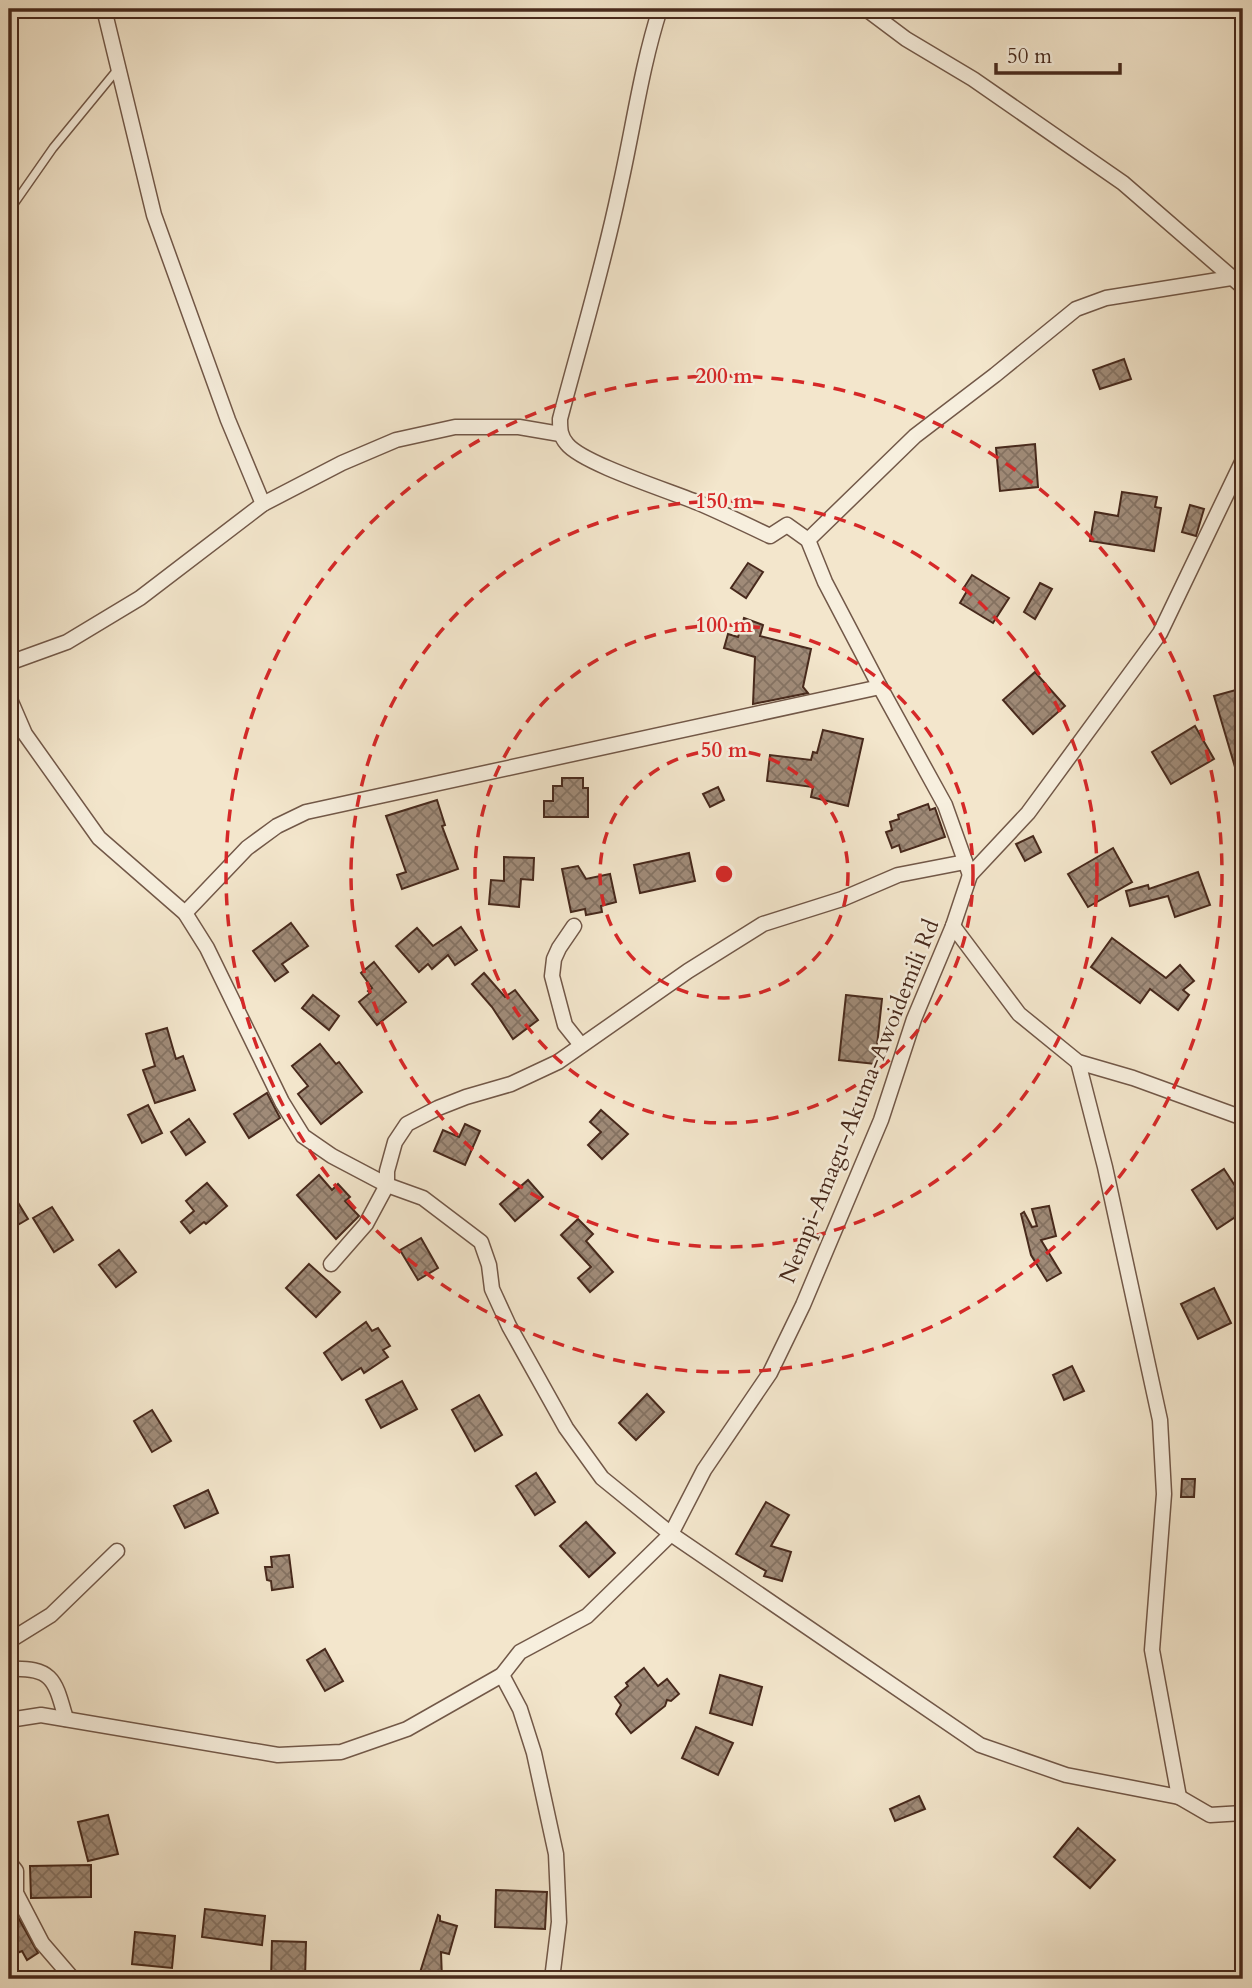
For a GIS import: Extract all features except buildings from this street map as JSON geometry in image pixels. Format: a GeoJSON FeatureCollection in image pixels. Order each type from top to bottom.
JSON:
{"type":"FeatureCollection","features":[{"type":"Feature","properties":{"kind":"street"},"geometry":{"type":"LineString","coordinates":[[104,9],[154,215],[229,421],[263,504]]}},
{"type":"Feature","properties":{"kind":"street"},"geometry":{"type":"LineString","coordinates":[[331,1264],[366,1224],[387,1185],[387,1171],[395,1142],[407,1124],[438,1108],[511,1084],[558,1062],[688,971],[763,924],[842,899],[898,875],[968,869],[945,805],[825,582],[808,540],[787,525],[770,536],[578,453],[567,445],[560,434],[560,419],[592,307],[619,191],[647,49],[660,9]]}},
{"type":"Feature","properties":{"kind":"street"},"geometry":{"type":"LineString","coordinates":[[866,9],[906,39],[973,79],[1123,183],[1243,287]]}},
{"type":"Feature","properties":{"kind":"street"},"geometry":{"type":"LineString","coordinates":[[808,540],[915,436],[1076,309],[1106,298],[1231,278]]}},
{"type":"Feature","properties":{"kind":"street"},"geometry":{"type":"LineString","coordinates":[[9,663],[67,642],[140,598],[263,504],[342,463],[396,440],[455,428],[519,427],[560,434]]}},
{"type":"Feature","properties":{"kind":"street","name":"Nempi-Amagu-Akuma-Awoidemili Rd"},"geometry":{"type":"LineString","coordinates":[[9,1720],[41,1715],[278,1755],[341,1752],[407,1729],[502,1675],[520,1652],[587,1616],[671,1534],[704,1470],[770,1373],[803,1304],[881,1120],[914,1019],[953,926],[968,869],[1028,813],[1160,633],[1243,460]]}},
{"type":"Feature","properties":{"kind":"street"},"geometry":{"type":"LineString","coordinates":[[185,913],[247,848],[276,826],[306,812],[880,687]]}},
{"type":"Feature","properties":{"kind":"street"},"geometry":{"type":"LineString","coordinates":[[9,698],[25,734],[99,838],[185,913],[207,948],[282,1102],[303,1136],[331,1156],[387,1185],[423,1198],[481,1242],[489,1265],[492,1289],[509,1326],[566,1428],[602,1478],[671,1534],[980,1745],[1066,1775],[1179,1797],[1210,1815],[1243,1814]]}},
{"type":"Feature","properties":{"kind":"street"},"geometry":{"type":"LineString","coordinates":[[574,926],[554,958],[552,976],[565,1025],[581,1045]]}},
{"type":"Feature","properties":{"kind":"street"},"geometry":{"type":"LineString","coordinates":[[953,926],[1019,1014],[1078,1062],[1133,1078],[1243,1118]]}},
{"type":"Feature","properties":{"kind":"street"},"geometry":{"type":"LineString","coordinates":[[1078,1062],[1105,1167],[1160,1420],[1164,1494],[1152,1650],[1179,1797]]}},
{"type":"Feature","properties":{"kind":"street"},"geometry":{"type":"LineString","coordinates":[[9,1642],[51,1615],[117,1551]]}},
{"type":"Feature","properties":{"kind":"street"},"geometry":{"type":"LineString","coordinates":[[9,1669],[27,1668],[46,1675],[56,1685],[66,1719]]}},
{"type":"Feature","properties":{"kind":"street"},"geometry":{"type":"LineString","coordinates":[[502,1675],[520,1709],[534,1753],[556,1854],[559,1922],[552,1979]]}},
{"type":"Feature","properties":{"kind":"street"},"geometry":{"type":"LineString","coordinates":[[9,1862],[16,1871],[16,1893],[42,1943],[73,1979]]}},
{"type":"Feature","properties":{"kind":"lane"},"geometry":{"type":"LineString","coordinates":[[9,211],[53,148],[120,67]]}}]}
